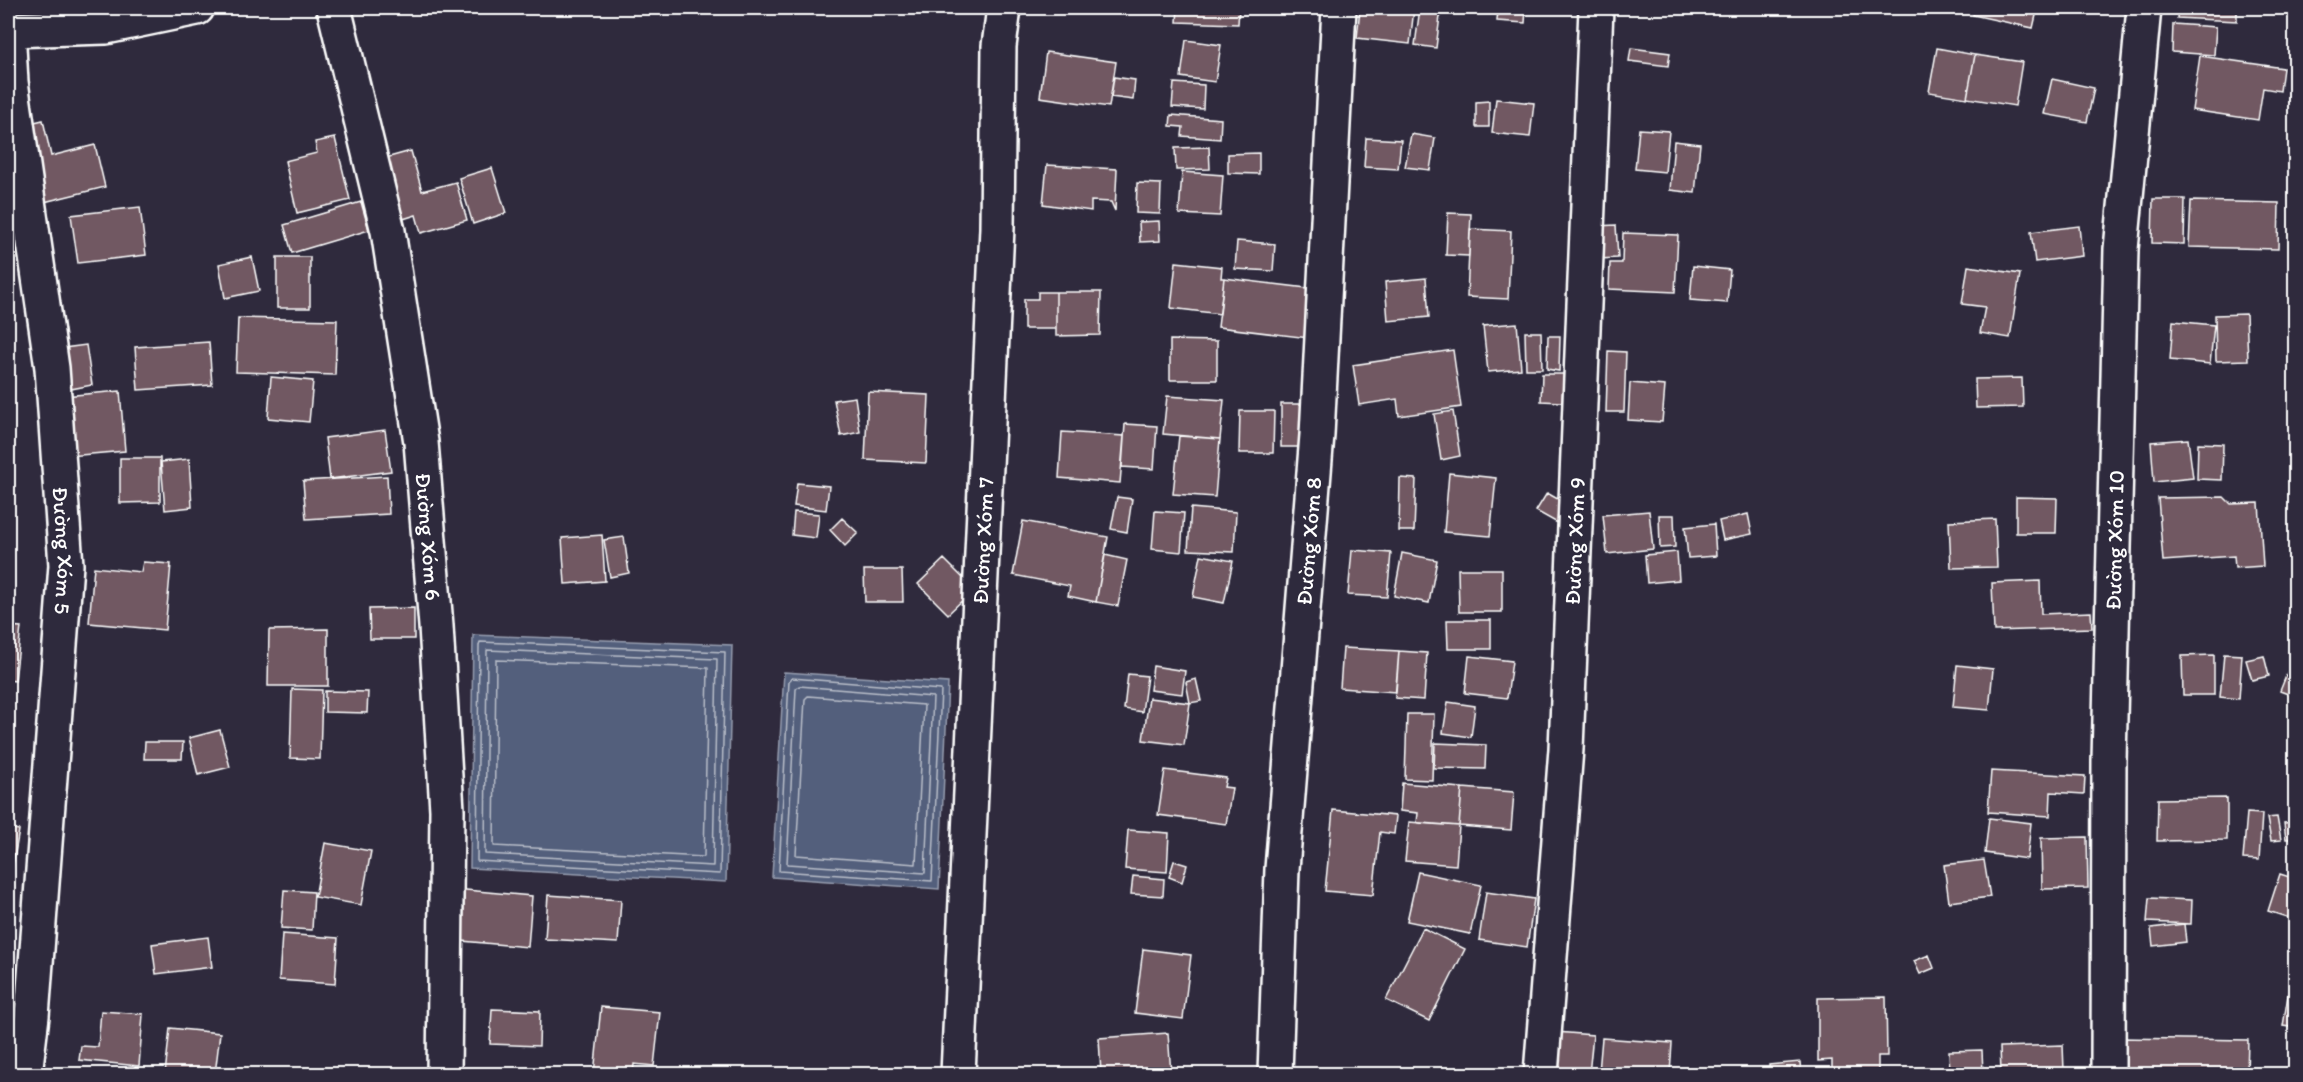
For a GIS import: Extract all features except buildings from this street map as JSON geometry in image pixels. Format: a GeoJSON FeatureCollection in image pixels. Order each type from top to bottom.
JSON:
{"type":"FeatureCollection","features":[{"type":"Feature","properties":{"kind":"street"},"geometry":{"type":"LineString","coordinates":[[8,30],[106,27],[197,8]]}},
{"type":"Feature","properties":{"kind":"street","name":"Đường Xóm 6"},"geometry":{"type":"LineString","coordinates":[[334,8],[388,231],[421,442],[436,626],[447,810],[444,1074]]}},
{"type":"Feature","properties":{"kind":"street","name":"Đường Xóm 7"},"geometry":{"type":"LineString","coordinates":[[958,1074],[997,228],[999,46],[1004,8]]}},
{"type":"Feature","properties":{"kind":"street","name":"Đường Xóm 8"},"geometry":{"type":"LineString","coordinates":[[1275,1074],[1282,869],[1317,435],[1339,8]]}},
{"type":"Feature","properties":{"kind":"street","name":"Đường Xóm 9"},"geometry":{"type":"LineString","coordinates":[[1541,1074],[1566,749],[1596,8]]}},
{"type":"Feature","properties":{"kind":"street","name":"Đường Xóm 10"},"geometry":{"type":"LineString","coordinates":[[2108,1074],[2109,761],[2121,249],[2144,8]]}},
{"type":"Feature","properties":{"kind":"street","name":"Đường Xóm 5"},"geometry":{"type":"LineString","coordinates":[[8,30],[11,82],[52,368],[66,565],[32,1016],[25,1074]]}},
{"type":"Feature","properties":{"kind":"water"},"geometry":{"type":"Polygon","coordinates":[[[473,635],[732,645],[726,882],[470,868],[473,635]]]}},
{"type":"Feature","properties":{"kind":"water"},"geometry":{"type":"Polygon","coordinates":[[[784,672],[948,683],[939,889],[772,877],[784,672]]]}}]}
